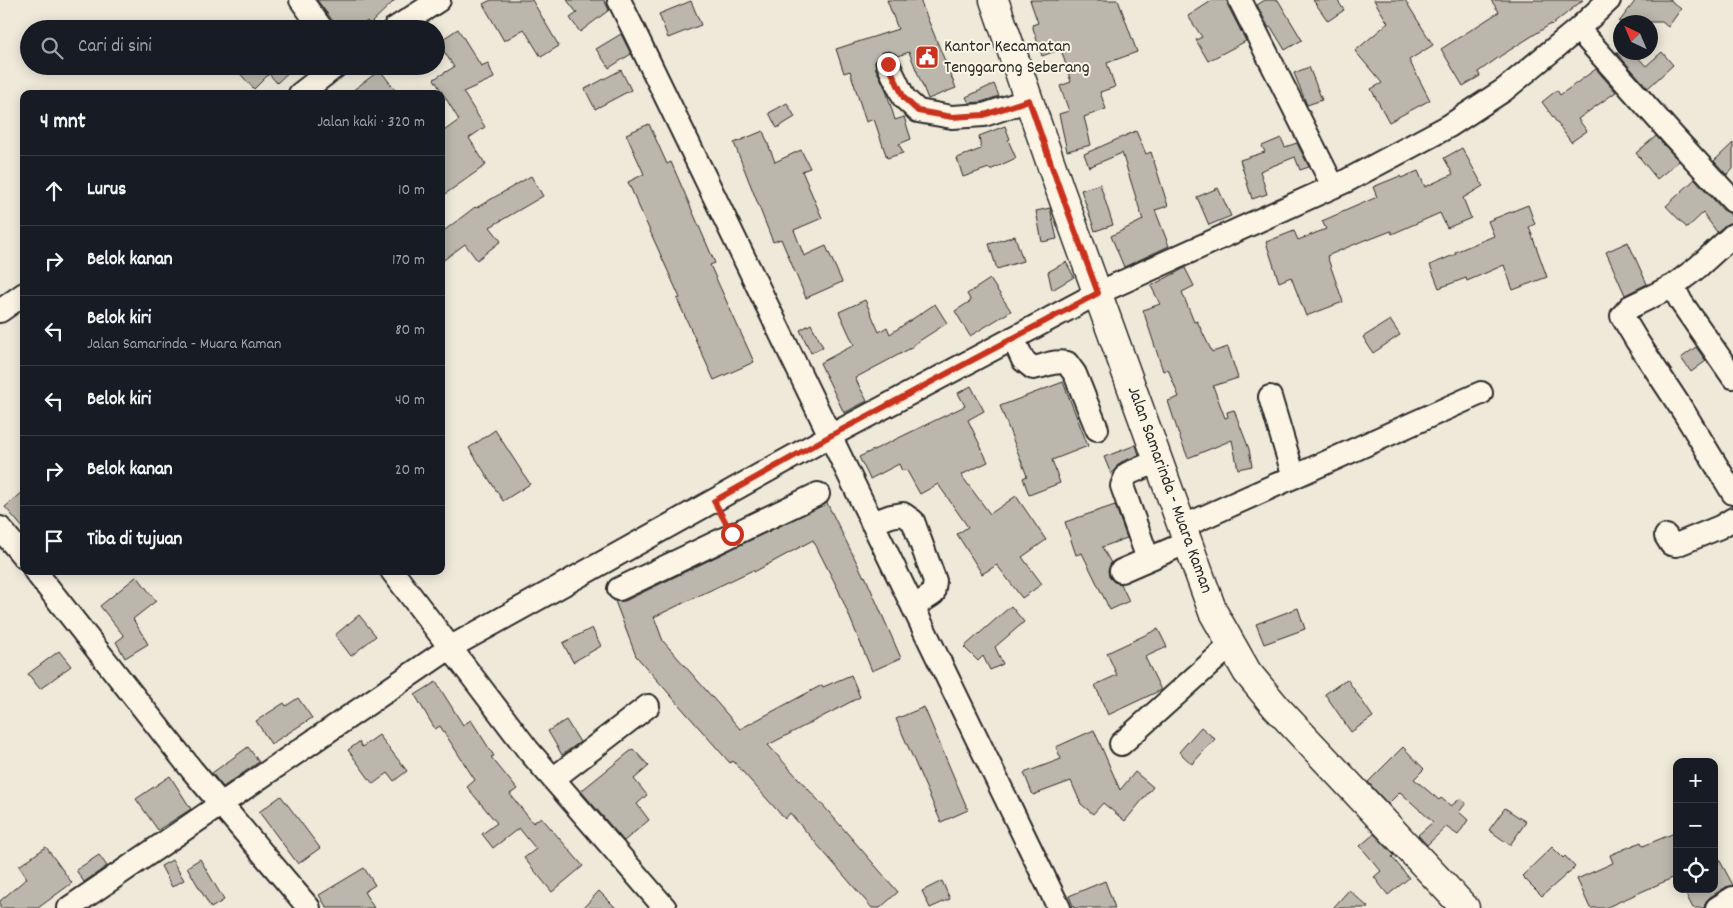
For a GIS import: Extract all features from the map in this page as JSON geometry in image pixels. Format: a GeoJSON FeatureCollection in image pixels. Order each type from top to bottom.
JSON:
{"type":"FeatureCollection","features":[{"type":"Feature","properties":{"kind":"main road","name":"Jalan Samarinda - Muara Kaman"},"geometry":{"type":"LineString","coordinates":[[994,0],[1158,461],[1214,612],[1231,645],[1247,672],[1276,707],[1465,908]]}},
{"type":"Feature","properties":{"kind":"street"},"geometry":{"type":"LineString","coordinates":[[301,0],[315,20]]}},
{"type":"Feature","properties":{"kind":"street"},"geometry":{"type":"LineString","coordinates":[[408,20],[439,0]]}},
{"type":"Feature","properties":{"kind":"street"},"geometry":{"type":"LineString","coordinates":[[619,0],[1059,908]]}},
{"type":"Feature","properties":{"kind":"street"},"geometry":{"type":"LineString","coordinates":[[1240,0],[1333,186]]}},
{"type":"Feature","properties":{"kind":"street"},"geometry":{"type":"LineString","coordinates":[[69,908],[451,647],[830,436],[1098,293],[1333,186],[1449,126],[1504,90],[1578,29],[1609,0]]}},
{"type":"Feature","properties":{"kind":"street"},"geometry":{"type":"LineString","coordinates":[[1578,29],[1733,201]]}},
{"type":"Feature","properties":{"kind":"street"},"geometry":{"type":"LineString","coordinates":[[888,64],[904,98],[918,111],[952,117],[984,115],[1029,100]]}},
{"type":"Feature","properties":{"kind":"street"},"geometry":{"type":"LineString","coordinates":[[306,90],[325,75]]}},
{"type":"Feature","properties":{"kind":"street"},"geometry":{"type":"LineString","coordinates":[[1733,235],[1673,286],[1630,307],[1623,314],[1623,319],[1685,414],[1733,493]]}},
{"type":"Feature","properties":{"kind":"street"},"geometry":{"type":"LineString","coordinates":[[1673,286],[1681,302],[1733,377]]}},
{"type":"Feature","properties":{"kind":"street"},"geometry":{"type":"LineString","coordinates":[[0,311],[20,297]]}},
{"type":"Feature","properties":{"kind":"street"},"geometry":{"type":"LineString","coordinates":[[1013,338],[1023,360],[1033,368],[1057,361],[1067,363],[1075,374],[1097,429]]}},
{"type":"Feature","properties":{"kind":"street"},"geometry":{"type":"LineString","coordinates":[[1121,571],[1148,559],[1185,534],[1294,477],[1482,393]]}},
{"type":"Feature","properties":{"kind":"street"},"geometry":{"type":"LineString","coordinates":[[1270,397],[1294,477]]}},
{"type":"Feature","properties":{"kind":"street"},"geometry":{"type":"LineString","coordinates":[[1148,559],[1122,486],[1126,474],[1158,461]]}},
{"type":"Feature","properties":{"kind":"street"},"geometry":{"type":"LineString","coordinates":[[619,589],[818,494]]}},
{"type":"Feature","properties":{"kind":"street"},"geometry":{"type":"LineString","coordinates":[[714,501],[732,534]]}},
{"type":"Feature","properties":{"kind":"street"},"geometry":{"type":"LineString","coordinates":[[872,523],[891,516],[904,514],[913,521],[935,580],[933,594],[913,608]]}},
{"type":"Feature","properties":{"kind":"street"},"geometry":{"type":"LineString","coordinates":[[1666,536],[1671,544],[1676,545],[1720,527],[1733,519]]}},
{"type":"Feature","properties":{"kind":"street"},"geometry":{"type":"LineString","coordinates":[[0,528],[20,552]]}},
{"type":"Feature","properties":{"kind":"street"},"geometry":{"type":"LineString","coordinates":[[38,575],[192,770],[309,908]]}},
{"type":"Feature","properties":{"kind":"street"},"geometry":{"type":"LineString","coordinates":[[395,575],[528,750],[665,908]]}},
{"type":"Feature","properties":{"kind":"street"},"geometry":{"type":"LineString","coordinates":[[1120,744],[1231,645]]}},
{"type":"Feature","properties":{"kind":"street"},"geometry":{"type":"LineString","coordinates":[[553,779],[648,706]]}},
{"type":"Feature","properties":{"kind":"street"},"geometry":{"type":"LineString","coordinates":[[1717,908],[1733,898]]}},
{"type":"Feature","properties":{"kind":"building"},"geometry":{"type":"Polygon","coordinates":[[[317,0],[395,0],[374,20],[332,20],[317,0]]]}},
{"type":"Feature","properties":{"kind":"building"},"geometry":{"type":"Polygon","coordinates":[[[491,0],[532,0],[559,46],[541,57],[524,29],[504,41],[483,4],[491,0]]]}},
{"type":"Feature","properties":{"kind":"building"},"geometry":{"type":"Polygon","coordinates":[[[567,0],[604,0],[609,10],[580,32],[570,18],[577,13],[567,0]]]}},
{"type":"Feature","properties":{"kind":"building"},"geometry":{"type":"Polygon","coordinates":[[[887,0],[920,0],[956,88],[928,99],[909,52],[898,56],[889,51],[883,52],[878,56],[875,62],[876,69],[886,90],[895,120],[904,117],[911,139],[899,144],[903,153],[887,158],[874,119],[866,122],[850,71],[844,73],[836,49],[898,29],[887,0]]]}},
{"type":"Feature","properties":{"kind":"building"},"geometry":{"type":"Polygon","coordinates":[[[1030,0],[1118,0],[1137,52],[1107,63],[1115,87],[1100,92],[1106,109],[1084,117],[1091,145],[1067,151],[1059,114],[1069,111],[1060,86],[1071,82],[1061,49],[1042,56],[1032,25],[1038,23],[1030,0]]]}},
{"type":"Feature","properties":{"kind":"building"},"geometry":{"type":"Polygon","coordinates":[[[1213,0],[1227,0],[1228,6],[1246,41],[1208,61],[1196,40],[1202,37],[1188,16],[1213,0]]]}},
{"type":"Feature","properties":{"kind":"building"},"geometry":{"type":"Polygon","coordinates":[[[1265,0],[1278,0],[1302,40],[1285,50],[1271,27],[1269,28],[1257,5],[1265,0]]]}},
{"type":"Feature","properties":{"kind":"building"},"geometry":{"type":"Polygon","coordinates":[[[1313,0],[1337,0],[1344,10],[1328,21],[1313,0]]]}},
{"type":"Feature","properties":{"kind":"building"},"geometry":{"type":"Polygon","coordinates":[[[1374,0],[1405,0],[1433,45],[1409,60],[1430,100],[1389,122],[1371,89],[1382,83],[1355,51],[1388,23],[1374,0]]]}},
{"type":"Feature","properties":{"kind":"building"},"geometry":{"type":"Polygon","coordinates":[[[1491,0],[1583,0],[1552,25],[1478,72],[1480,76],[1463,86],[1441,49],[1499,12],[1491,0]]]}},
{"type":"Feature","properties":{"kind":"building"},"geometry":{"type":"Polygon","coordinates":[[[1636,0],[1670,0],[1681,9],[1668,27],[1662,22],[1658,22],[1658,15],[1624,15],[1636,0]]]}},
{"type":"Feature","properties":{"kind":"building"},"geometry":{"type":"Polygon","coordinates":[[[691,1],[701,25],[668,38],[659,14],[691,1]]]}},
{"type":"Feature","properties":{"kind":"building"},"geometry":{"type":"Polygon","coordinates":[[[458,29],[481,66],[488,63],[494,78],[463,92],[485,127],[469,138],[486,165],[445,194],[445,130],[459,120],[445,97],[445,90],[441,90],[434,79],[445,75],[445,72],[454,67],[445,53],[445,37],[458,29]]]}},
{"type":"Feature","properties":{"kind":"building"},"geometry":{"type":"Polygon","coordinates":[[[621,34],[631,54],[609,68],[596,49],[621,34]]]}},
{"type":"Feature","properties":{"kind":"building"},"geometry":{"type":"Polygon","coordinates":[[[1662,52],[1673,65],[1648,88],[1623,60],[1640,60],[1646,66],[1653,60],[1658,60],[1658,56],[1662,52]]]}},
{"type":"Feature","properties":{"kind":"building"},"geometry":{"type":"Polygon","coordinates":[[[1309,67],[1322,100],[1307,105],[1294,73],[1309,67]]]}},
{"type":"Feature","properties":{"kind":"building"},"geometry":{"type":"Polygon","coordinates":[[[1596,69],[1616,92],[1578,119],[1587,131],[1571,142],[1542,102],[1557,90],[1560,95],[1596,69]]]}},
{"type":"Feature","properties":{"kind":"building"},"geometry":{"type":"Polygon","coordinates":[[[621,70],[631,90],[595,109],[585,89],[621,70]]]}},
{"type":"Feature","properties":{"kind":"building"},"geometry":{"type":"Polygon","coordinates":[[[241,75],[268,75],[254,89],[241,75]]]}},
{"type":"Feature","properties":{"kind":"building"},"geometry":{"type":"Polygon","coordinates":[[[270,75],[285,75],[277,83],[270,75]]]}},
{"type":"Feature","properties":{"kind":"building"},"geometry":{"type":"Polygon","coordinates":[[[373,75],[384,75],[395,90],[353,90],[373,75]]]}},
{"type":"Feature","properties":{"kind":"building"},"geometry":{"type":"Polygon","coordinates":[[[994,84],[999,96],[981,102],[969,103],[966,97],[994,84]]]}},
{"type":"Feature","properties":{"kind":"building"},"geometry":{"type":"Polygon","coordinates":[[[787,103],[795,117],[777,128],[769,113],[787,103]]]}},
{"type":"Feature","properties":{"kind":"building"},"geometry":{"type":"Polygon","coordinates":[[[649,124],[667,164],[671,162],[715,263],[710,265],[754,362],[714,380],[677,299],[680,298],[628,182],[644,174],[626,134],[649,124]]]}},
{"type":"Feature","properties":{"kind":"building"},"geometry":{"type":"Polygon","coordinates":[[[1005,126],[1010,139],[1008,140],[1016,158],[990,170],[989,168],[963,177],[957,158],[981,149],[979,136],[1005,126]]]}},
{"type":"Feature","properties":{"kind":"building"},"geometry":{"type":"Polygon","coordinates":[[[763,131],[775,162],[801,150],[810,168],[802,171],[822,218],[794,230],[804,256],[826,246],[842,282],[806,298],[781,239],[773,242],[734,143],[763,131]]]}},
{"type":"Feature","properties":{"kind":"building"},"geometry":{"type":"Polygon","coordinates":[[[1136,131],[1146,154],[1151,152],[1168,206],[1155,210],[1169,246],[1124,267],[1111,236],[1143,220],[1122,153],[1089,167],[1084,154],[1136,131]]]}},
{"type":"Feature","properties":{"kind":"building"},"geometry":{"type":"Polygon","coordinates":[[[1656,136],[1679,161],[1657,179],[1636,153],[1656,136]]]}},
{"type":"Feature","properties":{"kind":"building"},"geometry":{"type":"Polygon","coordinates":[[[1281,138],[1285,147],[1297,143],[1309,167],[1300,170],[1295,157],[1260,171],[1267,194],[1252,199],[1240,160],[1265,152],[1262,146],[1281,138]]]}},
{"type":"Feature","properties":{"kind":"building"},"geometry":{"type":"Polygon","coordinates":[[[1733,143],[1733,169],[1727,175],[1714,161],[1733,143]]]}},
{"type":"Feature","properties":{"kind":"building"},"geometry":{"type":"Polygon","coordinates":[[[1462,148],[1483,186],[1463,198],[1471,218],[1447,228],[1440,213],[1392,234],[1391,231],[1367,239],[1327,256],[1343,302],[1306,316],[1291,277],[1279,282],[1266,242],[1294,231],[1298,240],[1326,229],[1322,221],[1377,197],[1373,187],[1400,176],[1401,178],[1418,171],[1425,187],[1453,174],[1444,158],[1462,148]]]}},
{"type":"Feature","properties":{"kind":"building"},"geometry":{"type":"Polygon","coordinates":[[[531,176],[543,196],[490,227],[501,241],[477,260],[465,244],[445,259],[445,230],[476,208],[531,176]]]}},
{"type":"Feature","properties":{"kind":"building"},"geometry":{"type":"Polygon","coordinates":[[[1695,179],[1733,219],[1733,222],[1725,225],[1717,232],[1703,213],[1687,228],[1666,206],[1695,179]]]}},
{"type":"Feature","properties":{"kind":"building"},"geometry":{"type":"Polygon","coordinates":[[[1100,184],[1113,225],[1095,231],[1081,190],[1100,184]]]}},
{"type":"Feature","properties":{"kind":"building"},"geometry":{"type":"Polygon","coordinates":[[[1218,188],[1231,216],[1209,225],[1197,197],[1218,188]]]}},
{"type":"Feature","properties":{"kind":"building"},"geometry":{"type":"Polygon","coordinates":[[[1528,205],[1535,224],[1529,227],[1547,277],[1513,290],[1504,265],[1467,281],[1466,278],[1439,288],[1430,265],[1456,254],[1455,252],[1494,236],[1488,221],[1528,205]]]}},
{"type":"Feature","properties":{"kind":"building"},"geometry":{"type":"Polygon","coordinates":[[[1050,208],[1057,239],[1042,242],[1036,211],[1050,208]]]}},
{"type":"Feature","properties":{"kind":"building"},"geometry":{"type":"Polygon","coordinates":[[[1015,236],[1023,261],[997,269],[989,244],[1015,236]]]}},
{"type":"Feature","properties":{"kind":"building"},"geometry":{"type":"Polygon","coordinates":[[[1628,242],[1647,284],[1625,295],[1606,252],[1628,242]]]}},
{"type":"Feature","properties":{"kind":"building"},"geometry":{"type":"Polygon","coordinates":[[[1066,262],[1074,277],[1052,290],[1048,272],[1066,262]]]}},
{"type":"Feature","properties":{"kind":"building"},"geometry":{"type":"Polygon","coordinates":[[[1185,268],[1194,286],[1182,292],[1194,322],[1197,321],[1212,352],[1228,347],[1238,378],[1213,386],[1225,418],[1228,417],[1227,412],[1234,410],[1249,449],[1252,466],[1238,469],[1232,440],[1188,458],[1179,435],[1168,401],[1179,397],[1168,369],[1163,371],[1143,310],[1160,304],[1151,286],[1185,268]]]}},
{"type":"Feature","properties":{"kind":"building"},"geometry":{"type":"Polygon","coordinates":[[[990,279],[1011,311],[970,336],[955,311],[971,301],[967,294],[990,279]]]}},
{"type":"Feature","properties":{"kind":"building"},"geometry":{"type":"Polygon","coordinates":[[[865,300],[879,332],[887,327],[890,334],[935,304],[947,323],[913,345],[913,347],[855,378],[867,401],[844,413],[820,363],[854,345],[839,312],[865,300]]]}},
{"type":"Feature","properties":{"kind":"building"},"geometry":{"type":"Polygon","coordinates":[[[1390,320],[1400,335],[1373,353],[1363,337],[1390,320]]]}},
{"type":"Feature","properties":{"kind":"building"},"geometry":{"type":"Polygon","coordinates":[[[811,324],[823,347],[811,353],[800,330],[811,324]]]}},
{"type":"Feature","properties":{"kind":"building"},"geometry":{"type":"Polygon","coordinates":[[[1696,347],[1706,361],[1691,372],[1681,358],[1696,347]]]}},
{"type":"Feature","properties":{"kind":"building"},"geometry":{"type":"Polygon","coordinates":[[[1063,382],[1088,446],[1052,460],[1060,483],[1029,495],[1023,478],[1027,476],[1000,406],[1063,382]]]}},
{"type":"Feature","properties":{"kind":"building"},"geometry":{"type":"Polygon","coordinates":[[[971,386],[984,411],[968,420],[988,462],[961,475],[990,514],[1016,496],[1046,540],[1022,557],[1042,584],[1022,598],[997,565],[982,574],[957,534],[968,527],[938,484],[920,494],[906,469],[902,471],[899,464],[870,479],[859,457],[965,406],[958,393],[971,386]]]}},
{"type":"Feature","properties":{"kind":"building"},"geometry":{"type":"Polygon","coordinates":[[[495,430],[530,484],[503,501],[469,448],[495,430]]]}},
{"type":"Feature","properties":{"kind":"building"},"geometry":{"type":"Polygon","coordinates":[[[1136,445],[1139,455],[1121,462],[1111,474],[1104,457],[1136,445]]]}},
{"type":"Feature","properties":{"kind":"building"},"geometry":{"type":"Polygon","coordinates":[[[20,494],[20,524],[5,507],[20,494]]]}},
{"type":"Feature","properties":{"kind":"building"},"geometry":{"type":"Polygon","coordinates":[[[827,503],[865,576],[901,658],[872,671],[838,589],[813,540],[754,572],[753,570],[654,617],[663,641],[740,729],[822,685],[823,687],[851,675],[860,697],[768,745],[898,892],[880,908],[872,908],[790,813],[785,819],[733,761],[730,763],[636,656],[615,601],[625,601],[827,503]]]}},
{"type":"Feature","properties":{"kind":"building"},"geometry":{"type":"Polygon","coordinates":[[[1115,505],[1127,538],[1102,547],[1111,563],[1108,570],[1109,577],[1114,582],[1121,584],[1129,601],[1110,610],[1082,553],[1076,555],[1065,522],[1115,505]]]}},
{"type":"Feature","properties":{"kind":"building"},"geometry":{"type":"Polygon","coordinates":[[[137,576],[156,601],[133,619],[148,644],[125,658],[116,642],[124,636],[100,606],[137,576]]]}},
{"type":"Feature","properties":{"kind":"building"},"geometry":{"type":"Polygon","coordinates":[[[1011,606],[1024,622],[995,647],[1003,664],[990,670],[983,656],[978,661],[964,647],[1011,606]]]}},
{"type":"Feature","properties":{"kind":"building"},"geometry":{"type":"Polygon","coordinates":[[[1298,608],[1305,629],[1264,644],[1256,624],[1298,608]]]}},
{"type":"Feature","properties":{"kind":"building"},"geometry":{"type":"Polygon","coordinates":[[[359,615],[376,636],[351,656],[335,635],[359,615]]]}},
{"type":"Feature","properties":{"kind":"building"},"geometry":{"type":"Polygon","coordinates":[[[592,628],[601,646],[573,662],[563,643],[592,628]]]}},
{"type":"Feature","properties":{"kind":"building"},"geometry":{"type":"Polygon","coordinates":[[[1158,629],[1167,647],[1145,657],[1161,690],[1108,715],[1095,685],[1117,675],[1107,653],[1158,629]]]}},
{"type":"Feature","properties":{"kind":"building"},"geometry":{"type":"Polygon","coordinates":[[[59,651],[71,666],[40,689],[28,674],[59,651]]]}},
{"type":"Feature","properties":{"kind":"building"},"geometry":{"type":"Polygon","coordinates":[[[1347,679],[1373,717],[1351,732],[1325,694],[1347,679]]]}},
{"type":"Feature","properties":{"kind":"building"},"geometry":{"type":"Polygon","coordinates":[[[436,682],[463,725],[471,720],[494,756],[491,757],[517,789],[510,794],[533,823],[541,817],[583,866],[552,892],[524,858],[536,849],[519,828],[493,848],[482,834],[497,823],[467,787],[475,780],[440,726],[435,729],[415,695],[436,682]]]}},
{"type":"Feature","properties":{"kind":"building"},"geometry":{"type":"Polygon","coordinates":[[[298,698],[312,718],[271,744],[256,721],[284,703],[286,706],[298,698]]]}},
{"type":"Feature","properties":{"kind":"building"},"geometry":{"type":"Polygon","coordinates":[[[924,707],[968,810],[941,822],[896,719],[924,707]]]}},
{"type":"Feature","properties":{"kind":"building"},"geometry":{"type":"Polygon","coordinates":[[[566,720],[580,742],[562,755],[548,731],[566,720]]]}},
{"type":"Feature","properties":{"kind":"building"},"geometry":{"type":"Polygon","coordinates":[[[1201,727],[1215,739],[1192,764],[1179,752],[1201,727]]]}},
{"type":"Feature","properties":{"kind":"building"},"geometry":{"type":"Polygon","coordinates":[[[1094,730],[1120,790],[1135,772],[1153,787],[1125,821],[1103,803],[1093,814],[1081,804],[1071,781],[1033,795],[1024,773],[1061,759],[1056,747],[1094,730]]]}},
{"type":"Feature","properties":{"kind":"building"},"geometry":{"type":"Polygon","coordinates":[[[379,735],[407,771],[394,781],[388,773],[373,784],[348,750],[359,742],[362,747],[379,735]]]}},
{"type":"Feature","properties":{"kind":"building"},"geometry":{"type":"Polygon","coordinates":[[[248,747],[259,762],[223,787],[212,773],[248,747]]]}},
{"type":"Feature","properties":{"kind":"building"},"geometry":{"type":"Polygon","coordinates":[[[1403,747],[1424,769],[1414,779],[1439,800],[1441,798],[1451,806],[1461,798],[1466,803],[1459,812],[1468,820],[1458,835],[1446,827],[1427,845],[1418,835],[1433,822],[1400,792],[1388,804],[1368,782],[1403,747]]]}},
{"type":"Feature","properties":{"kind":"building"},"geometry":{"type":"Polygon","coordinates":[[[633,749],[649,766],[634,779],[647,795],[637,804],[649,820],[624,841],[581,791],[633,749]]]}},
{"type":"Feature","properties":{"kind":"building"},"geometry":{"type":"Polygon","coordinates":[[[170,776],[191,809],[158,830],[136,799],[170,776]]]}},
{"type":"Feature","properties":{"kind":"building"},"geometry":{"type":"Polygon","coordinates":[[[281,796],[320,848],[298,864],[259,812],[281,796]]]}},
{"type":"Feature","properties":{"kind":"building"},"geometry":{"type":"Polygon","coordinates":[[[1505,808],[1526,822],[1510,845],[1489,830],[1505,808]]]}},
{"type":"Feature","properties":{"kind":"building"},"geometry":{"type":"Polygon","coordinates":[[[1374,834],[1394,855],[1392,857],[1409,878],[1388,895],[1374,877],[1381,871],[1360,846],[1374,834]]]}},
{"type":"Feature","properties":{"kind":"building"},"geometry":{"type":"Polygon","coordinates":[[[1673,834],[1673,878],[1605,908],[1590,908],[1577,879],[1613,863],[1610,855],[1641,842],[1643,846],[1673,834]]]}},
{"type":"Feature","properties":{"kind":"building"},"geometry":{"type":"Polygon","coordinates":[[[46,847],[72,883],[38,908],[0,908],[0,901],[27,878],[19,866],[46,847]]]}},
{"type":"Feature","properties":{"kind":"building"},"geometry":{"type":"Polygon","coordinates":[[[1552,847],[1563,858],[1565,856],[1575,867],[1542,896],[1522,876],[1552,847]]]}},
{"type":"Feature","properties":{"kind":"building"},"geometry":{"type":"Polygon","coordinates":[[[99,855],[107,866],[84,882],[76,870],[99,855]]]}},
{"type":"Feature","properties":{"kind":"building"},"geometry":{"type":"Polygon","coordinates":[[[1718,857],[1733,885],[1718,892],[1718,857]]]}},
{"type":"Feature","properties":{"kind":"building"},"geometry":{"type":"Polygon","coordinates":[[[200,859],[224,900],[211,908],[187,867],[200,859]]]}},
{"type":"Feature","properties":{"kind":"building"},"geometry":{"type":"Polygon","coordinates":[[[172,860],[184,880],[172,887],[161,866],[172,860]]]}},
{"type":"Feature","properties":{"kind":"building"},"geometry":{"type":"Polygon","coordinates":[[[364,868],[375,885],[364,892],[374,908],[327,908],[319,895],[364,868]]]}},
{"type":"Feature","properties":{"kind":"building"},"geometry":{"type":"Polygon","coordinates":[[[942,881],[950,899],[930,908],[922,891],[942,881]]]}},
{"type":"Feature","properties":{"kind":"building"},"geometry":{"type":"Polygon","coordinates":[[[1105,881],[1115,908],[1074,908],[1069,896],[1105,881]]]}},
{"type":"Feature","properties":{"kind":"building"},"geometry":{"type":"Polygon","coordinates":[[[1349,890],[1369,908],[1333,908],[1349,890]]]}},
{"type":"Feature","properties":{"kind":"building"},"geometry":{"type":"Polygon","coordinates":[[[599,891],[616,908],[583,908],[599,891]]]}},
{"type":"Feature","properties":{"kind":"building"},"geometry":{"type":"Polygon","coordinates":[[[1685,893],[1716,893],[1706,901],[1704,908],[1693,908],[1685,893]]]}},
{"type":"Feature","properties":{"kind":"place","name":"Kantor Kecamatan Tenggarong Seberang"},"geometry":{"type":"Point","coordinates":[927,57]}},
{"type":"Feature","properties":{"kind":"route"},"geometry":{"type":"LineString","coordinates":[[732,534],[714,501],[830,436],[1098,293],[1029,100],[984,115],[952,117],[918,111],[904,98],[888,64]]}}]}
